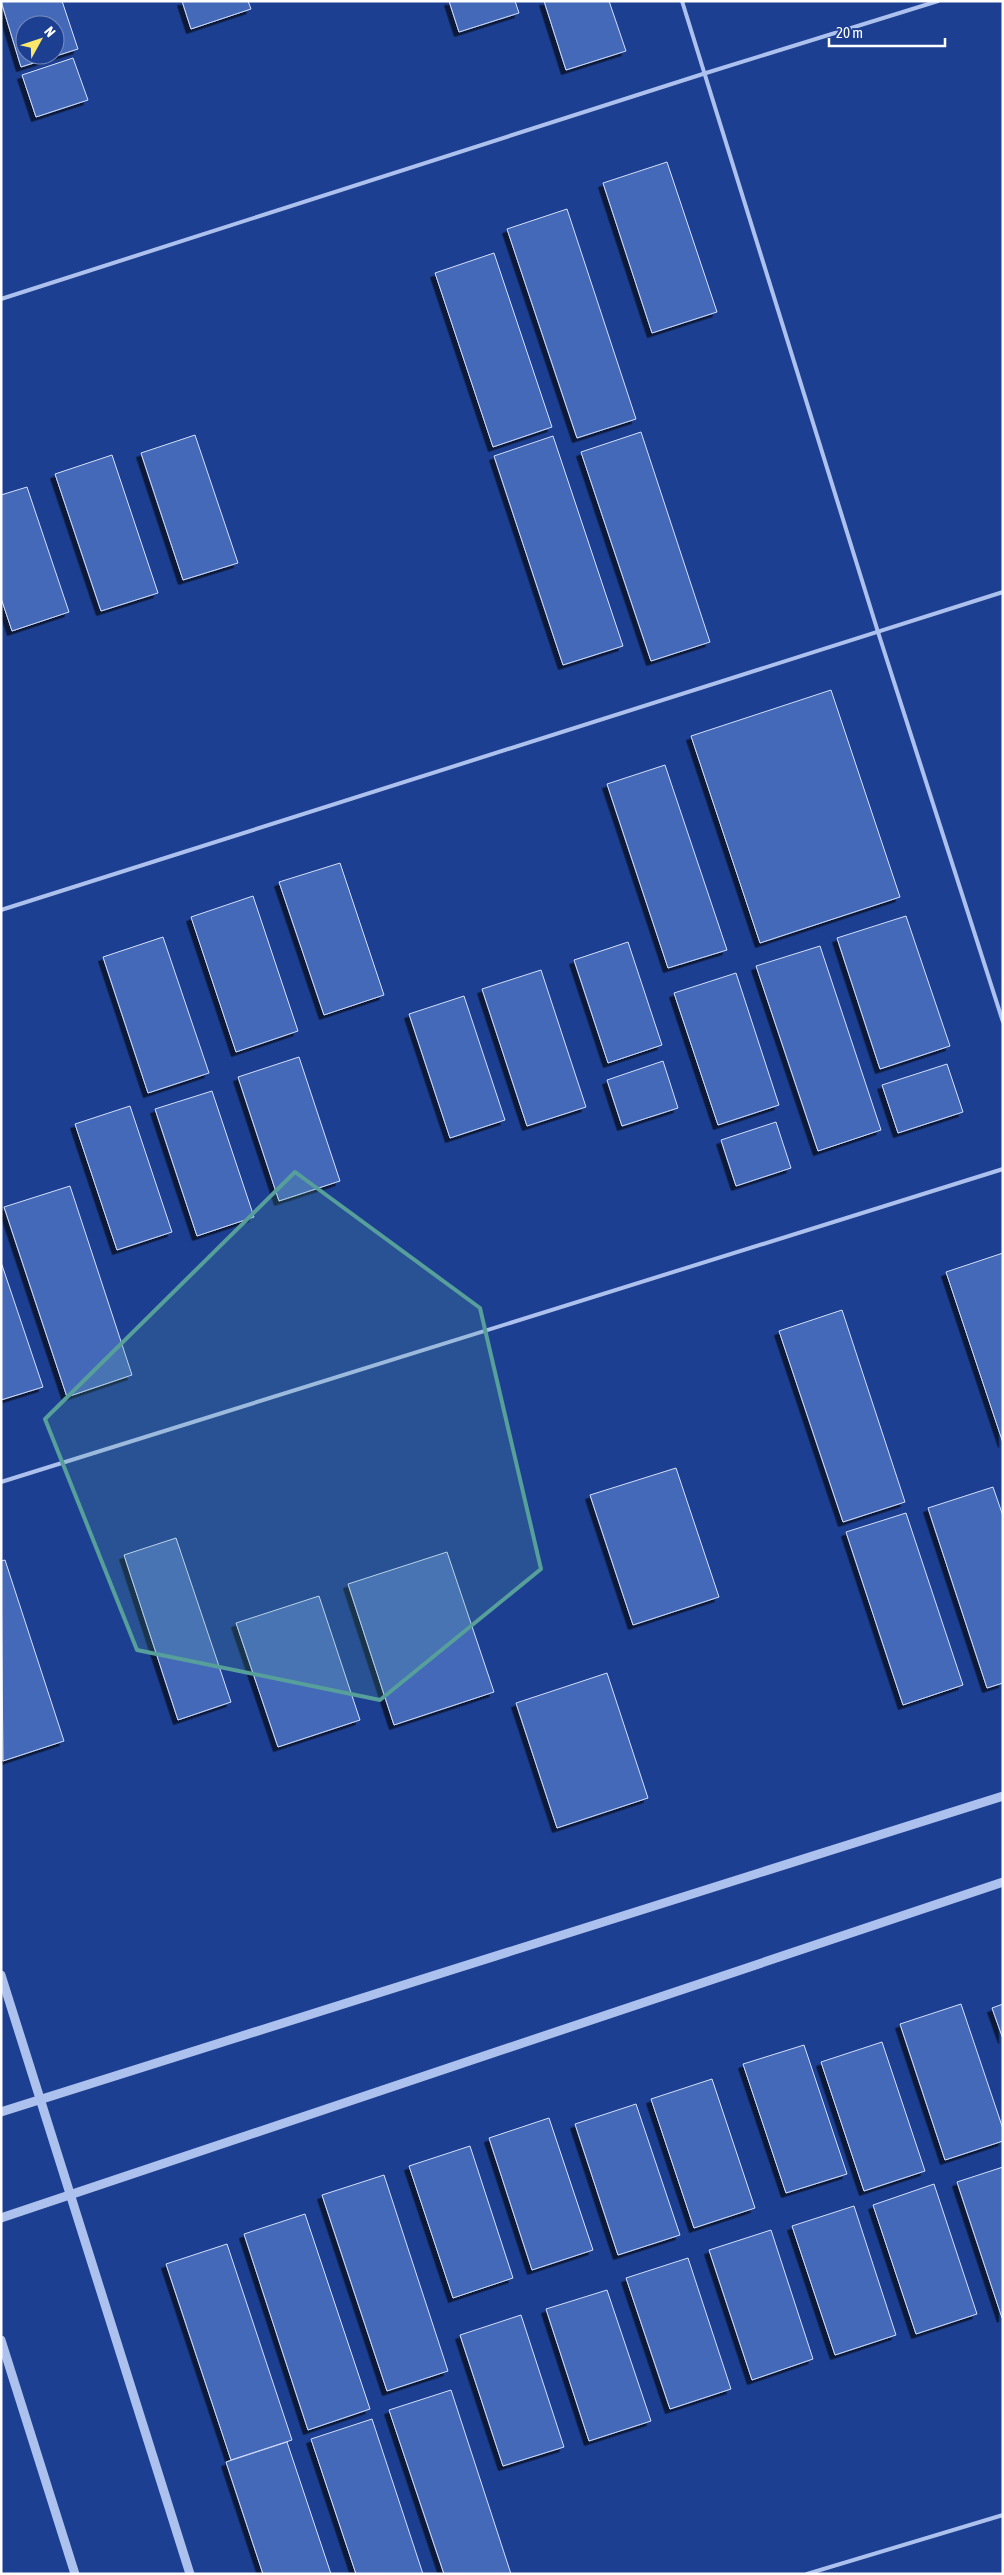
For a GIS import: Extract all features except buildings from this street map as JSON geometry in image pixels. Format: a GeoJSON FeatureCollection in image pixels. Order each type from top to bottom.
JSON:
{"type":"FeatureCollection","features":[{"type":"Feature","properties":{"kind":"street"},"geometry":{"type":"LineString","coordinates":[[1,2112],[1003,1796]]}},
{"type":"Feature","properties":{"kind":"street"},"geometry":{"type":"LineString","coordinates":[[1,2218],[70,2193],[1003,1882]]}},
{"type":"Feature","properties":{"kind":"street"},"geometry":{"type":"LineString","coordinates":[[1,1975],[190,2574]]}},
{"type":"Feature","properties":{"kind":"street"},"geometry":{"type":"LineString","coordinates":[[1,2340],[75,2574]]}},
{"type":"Feature","properties":{"kind":"lane"},"geometry":{"type":"LineString","coordinates":[[682,1],[706,73],[878,632],[1003,1022]]}},
{"type":"Feature","properties":{"kind":"lane"},"geometry":{"type":"LineString","coordinates":[[1,299],[706,73],[938,1]]}},
{"type":"Feature","properties":{"kind":"lane"},"geometry":{"type":"LineString","coordinates":[[1,910],[1003,592]]}},
{"type":"Feature","properties":{"kind":"lane"},"geometry":{"type":"LineString","coordinates":[[1,1482],[1003,1169]]}},
{"type":"Feature","properties":{"kind":"lane"},"geometry":{"type":"LineString","coordinates":[[807,2574],[1003,2515]]}},
{"type":"Feature","properties":{"kind":"highlighted area"},"geometry":{"type":"Polygon","coordinates":[[[295,1172],[480,1308],[541,1569],[380,1700],[137,1650],[45,1419],[295,1172]]]}}]}
